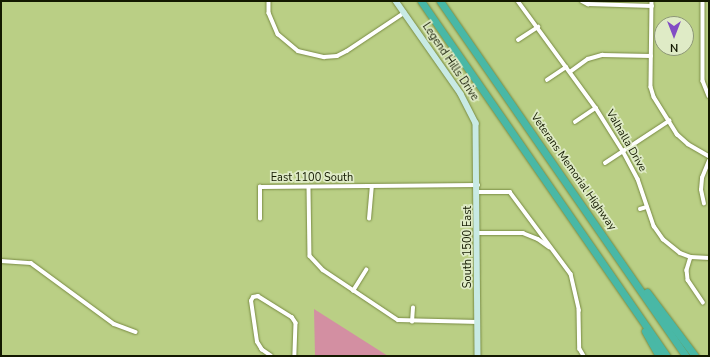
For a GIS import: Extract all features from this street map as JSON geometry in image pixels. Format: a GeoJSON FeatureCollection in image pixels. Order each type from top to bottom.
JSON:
{"type":"FeatureCollection","features":[{"type":"Feature","properties":{"kind":"highway"},"geometry":{"type":"LineString","coordinates":[[421,1],[667,356]]}},
{"type":"Feature","properties":{"kind":"highway","name":"Veterans Memorial Highway"},"geometry":{"type":"LineString","coordinates":[[440,1],[686,356]]}},
{"type":"Feature","properties":{"kind":"highway"},"geometry":{"type":"LineString","coordinates":[[606,268],[659,356]]}},
{"type":"Feature","properties":{"kind":"highway"},"geometry":{"type":"LineString","coordinates":[[633,278],[650,296],[695,356]]}},
{"type":"Feature","properties":{"kind":"street"},"geometry":{"type":"LineString","coordinates":[[269,1],[269,13],[278,34],[298,51],[324,57],[337,56],[347,51],[404,12]]}},
{"type":"Feature","properties":{"kind":"street","name":"Legend Hills Drive"},"geometry":{"type":"LineString","coordinates":[[396,1],[471,109],[478,139]]}},
{"type":"Feature","properties":{"kind":"street","name":"Valhalla Drive"},"geometry":{"type":"LineString","coordinates":[[518,1],[596,108],[623,151],[638,179],[654,226],[663,240],[680,253],[691,257]]}},
{"type":"Feature","properties":{"kind":"street"},"geometry":{"type":"LineString","coordinates":[[582,1],[588,4],[652,6]]}},
{"type":"Feature","properties":{"kind":"street"},"geometry":{"type":"LineString","coordinates":[[652,1],[654,97],[669,121],[688,144],[709,156]]}},
{"type":"Feature","properties":{"kind":"street"},"geometry":{"type":"LineString","coordinates":[[704,1],[704,81],[709,96]]}},
{"type":"Feature","properties":{"kind":"street"},"geometry":{"type":"LineString","coordinates":[[704,11],[709,11]]}},
{"type":"Feature","properties":{"kind":"street"},"geometry":{"type":"LineString","coordinates":[[518,40],[538,27]]}},
{"type":"Feature","properties":{"kind":"street"},"geometry":{"type":"LineString","coordinates":[[570,72],[588,59],[602,55],[652,56]]}},
{"type":"Feature","properties":{"kind":"street"},"geometry":{"type":"LineString","coordinates":[[547,80],[566,67]]}},
{"type":"Feature","properties":{"kind":"street","name":"Valhalla Drive"},"geometry":{"type":"LineString","coordinates":[[575,122],[596,108]]}},
{"type":"Feature","properties":{"kind":"street"},"geometry":{"type":"LineString","coordinates":[[605,163],[669,121]]}},
{"type":"Feature","properties":{"kind":"street","name":"South 1500 East"},"geometry":{"type":"LineString","coordinates":[[478,139],[478,356]]}},
{"type":"Feature","properties":{"kind":"street"},"geometry":{"type":"LineString","coordinates":[[704,204],[701,190],[702,178],[709,161]]}},
{"type":"Feature","properties":{"kind":"street","name":"East 1100 South"},"geometry":{"type":"LineString","coordinates":[[260,219],[260,187],[478,185]]}},
{"type":"Feature","properties":{"kind":"street"},"geometry":{"type":"LineString","coordinates":[[369,219],[372,186]]}},
{"type":"Feature","properties":{"kind":"street"},"geometry":{"type":"LineString","coordinates":[[309,187],[309,248],[315,264],[398,320],[412,322],[478,322]]}},
{"type":"Feature","properties":{"kind":"street"},"geometry":{"type":"LineString","coordinates":[[478,192],[510,192],[571,274],[576,291],[580,349],[584,356]]}},
{"type":"Feature","properties":{"kind":"street"},"geometry":{"type":"LineString","coordinates":[[640,209],[647,207]]}},
{"type":"Feature","properties":{"kind":"street"},"geometry":{"type":"LineString","coordinates":[[478,233],[523,234],[538,238],[554,250]]}},
{"type":"Feature","properties":{"kind":"street"},"geometry":{"type":"LineString","coordinates":[[704,302],[688,280],[687,270],[691,257],[709,258]]}},
{"type":"Feature","properties":{"kind":"street"},"geometry":{"type":"LineString","coordinates":[[1,261],[31,263],[114,324],[136,332]]}},
{"type":"Feature","properties":{"kind":"street"},"geometry":{"type":"LineString","coordinates":[[353,291],[366,270]]}},
{"type":"Feature","properties":{"kind":"street"},"geometry":{"type":"LineString","coordinates":[[271,356],[262,350],[257,342],[251,301],[253,297],[258,296],[292,317],[296,323],[295,356]]}},
{"type":"Feature","properties":{"kind":"street"},"geometry":{"type":"LineString","coordinates":[[412,322],[413,308]]}},
{"type":"Feature","properties":{"kind":"shaded area"},"geometry":{"type":"Polygon","coordinates":[[[314,309],[388,356],[315,356],[314,309]]]}}]}
